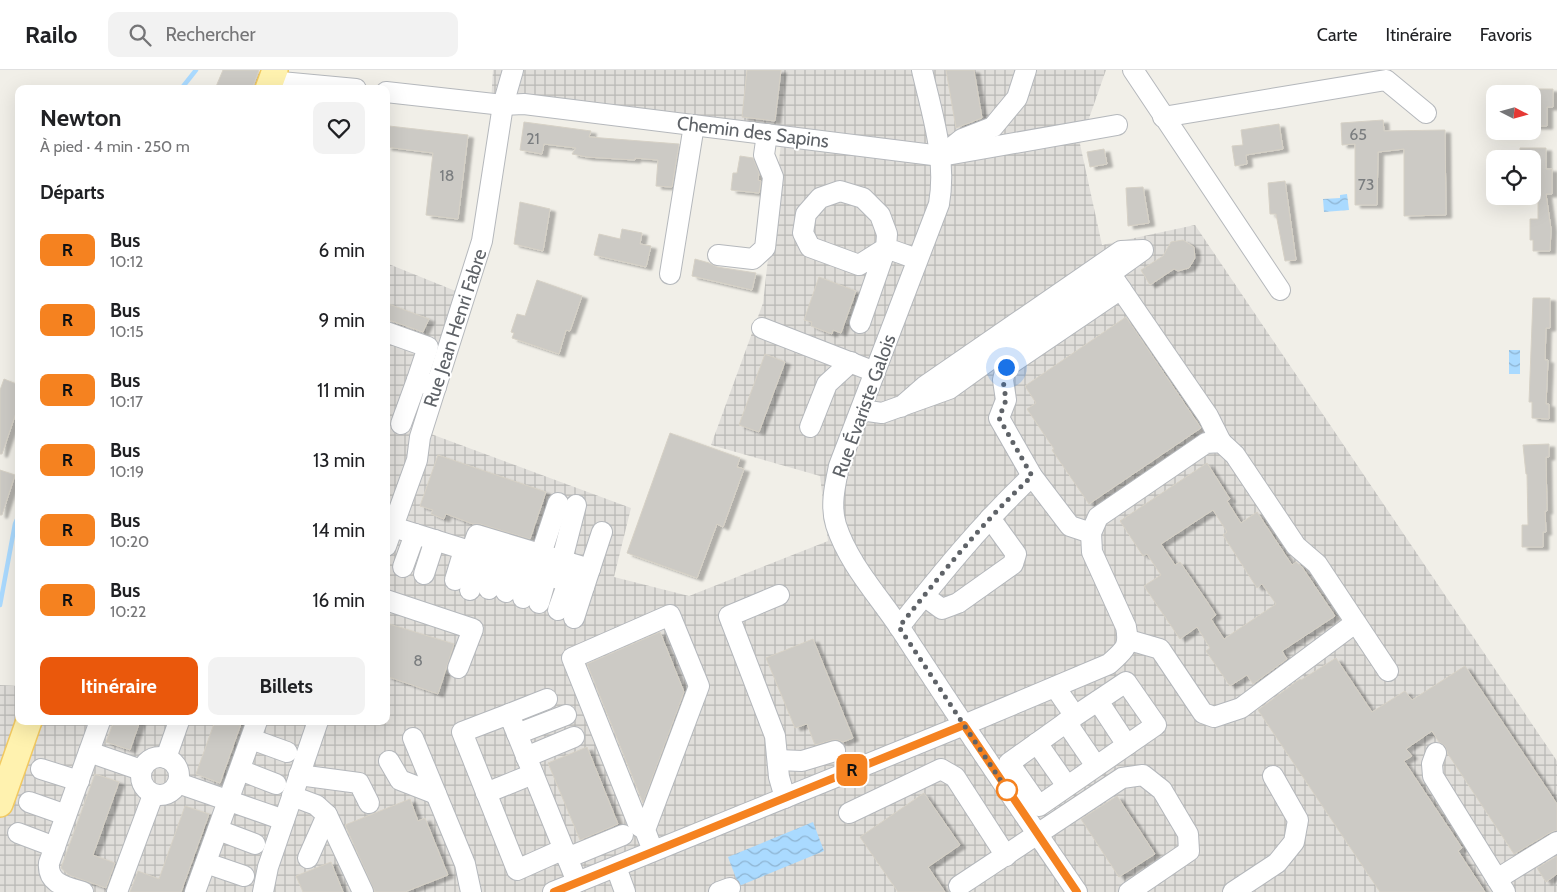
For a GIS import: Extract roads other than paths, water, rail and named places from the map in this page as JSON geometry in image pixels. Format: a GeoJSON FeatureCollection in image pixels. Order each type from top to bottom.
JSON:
{"type":"FeatureCollection","features":[{"type":"Feature","properties":{"kind":"main road"},"geometry":{"type":"LineString","coordinates":[[0,790],[27,725]]}},
{"type":"Feature","properties":{"kind":"main road"},"geometry":{"type":"LineString","coordinates":[[0,804],[28,725]]}},
{"type":"Feature","properties":{"kind":"street","name":"Rue Jean Henri Fabre"},"geometry":{"type":"LineString","coordinates":[[390,536],[417,460],[420,437],[482,241],[503,105],[513,70]]}},
{"type":"Feature","properties":{"kind":"street","name":"Rue Évariste Galois"},"geometry":{"type":"LineString","coordinates":[[922,70],[941,156],[939,204],[840,466],[834,498],[835,523],[843,545],[851,559],[899,627],[1077,892]]}},
{"type":"Feature","properties":{"kind":"street"},"geometry":{"type":"LineString","coordinates":[[941,156],[962,139],[993,126],[1017,98],[1026,70]]}},
{"type":"Feature","properties":{"kind":"street"},"geometry":{"type":"LineString","coordinates":[[1133,70],[1280,290]]}},
{"type":"Feature","properties":{"kind":"street"},"geometry":{"type":"LineString","coordinates":[[271,80],[318,85]]}},
{"type":"Feature","properties":{"kind":"street"},"geometry":{"type":"LineString","coordinates":[[1164,117],[1386,80],[1426,113]]}},
{"type":"Feature","properties":{"kind":"street","name":"Chemin des Sapins"},"geometry":{"type":"LineString","coordinates":[[390,92],[503,105],[524,104],[941,156],[1118,125]]}},
{"type":"Feature","properties":{"kind":"street"},"geometry":{"type":"LineString","coordinates":[[670,274],[694,125]]}},
{"type":"Feature","properties":{"kind":"street"},"geometry":{"type":"LineString","coordinates":[[718,255],[753,259],[764,248],[773,177],[764,155],[767,134]]}},
{"type":"Feature","properties":{"kind":"street"},"geometry":{"type":"LineString","coordinates":[[860,323],[886,248],[918,260]]}},
{"type":"Feature","properties":{"kind":"street"},"geometry":{"type":"LineString","coordinates":[[901,408],[925,386],[1120,251],[1143,250],[1115,281],[1006,367],[1003,380],[1006,400],[999,418],[1032,476],[1070,526],[1091,533]]}},
{"type":"Feature","properties":{"kind":"street"},"geometry":{"type":"LineString","coordinates":[[861,410],[882,413],[949,390],[1115,281]]}},
{"type":"Feature","properties":{"kind":"street"},"geometry":{"type":"LineString","coordinates":[[1115,281],[1208,416],[1221,442],[1235,455],[1296,546],[1317,564],[1388,671]]}},
{"type":"Feature","properties":{"kind":"street"},"geometry":{"type":"LineString","coordinates":[[762,328],[875,372]]}},
{"type":"Feature","properties":{"kind":"street"},"geometry":{"type":"LineString","coordinates":[[390,333],[428,347],[401,424]]}},
{"type":"Feature","properties":{"kind":"street"},"geometry":{"type":"LineString","coordinates":[[810,427],[827,384],[851,362]]}},
{"type":"Feature","properties":{"kind":"street"},"geometry":{"type":"LineString","coordinates":[[417,380],[436,386]]}},
{"type":"Feature","properties":{"kind":"street"},"geometry":{"type":"LineString","coordinates":[[554,892],[1109,664],[1124,649],[1128,640],[1126,627],[1092,552],[1091,533],[1098,517],[1206,443],[1221,442]]}},
{"type":"Feature","properties":{"kind":"street"},"geometry":{"type":"LineString","coordinates":[[899,627],[960,550],[1005,501],[1032,476]]}},
{"type":"Feature","properties":{"kind":"street"},"geometry":{"type":"LineString","coordinates":[[497,592],[510,560],[567,504],[562,560]]}},
{"type":"Feature","properties":{"kind":"street"},"geometry":{"type":"LineString","coordinates":[[924,596],[942,609],[958,604],[1013,564],[1016,554],[990,518]]}},
{"type":"Feature","properties":{"kind":"street"},"geometry":{"type":"LineString","coordinates":[[566,614],[602,532]]}},
{"type":"Feature","properties":{"kind":"street"},"geometry":{"type":"LineString","coordinates":[[390,536],[414,534],[581,579]]}},
{"type":"Feature","properties":{"kind":"street"},"geometry":{"type":"LineString","coordinates":[[403,567],[414,534]]}},
{"type":"Feature","properties":{"kind":"street"},"geometry":{"type":"LineString","coordinates":[[424,574],[435,540]]}},
{"type":"Feature","properties":{"kind":"street"},"geometry":{"type":"LineString","coordinates":[[510,560],[562,560],[581,579]]}},
{"type":"Feature","properties":{"kind":"street"},"geometry":{"type":"LineString","coordinates":[[497,592],[510,560]]}},
{"type":"Feature","properties":{"kind":"street"},"geometry":{"type":"LineString","coordinates":[[497,592],[510,560]]}},
{"type":"Feature","properties":{"kind":"street"},"geometry":{"type":"LineString","coordinates":[[779,595],[729,616],[776,736],[779,777],[786,798]]}},
{"type":"Feature","properties":{"kind":"street"},"geometry":{"type":"LineString","coordinates":[[390,601],[473,629],[458,668]]}},
{"type":"Feature","properties":{"kind":"street"},"geometry":{"type":"LineString","coordinates":[[645,830],[699,686],[670,616],[572,658],[639,826],[645,830],[653,851]]}},
{"type":"Feature","properties":{"kind":"street"},"geometry":{"type":"LineString","coordinates":[[1128,640],[1160,649],[1202,713],[1214,717],[1241,708],[1355,623]]}},
{"type":"Feature","properties":{"kind":"street"},"geometry":{"type":"LineString","coordinates":[[1126,682],[1156,725],[1039,806],[1009,763],[1098,701],[1126,682]]}},
{"type":"Feature","properties":{"kind":"street"},"geometry":{"type":"LineString","coordinates":[[1055,687],[1096,766]]}},
{"type":"Feature","properties":{"kind":"street"},"geometry":{"type":"LineString","coordinates":[[547,699],[462,732],[517,870],[623,835]]}},
{"type":"Feature","properties":{"kind":"street"},"geometry":{"type":"LineString","coordinates":[[1098,701],[1127,745]]}},
{"type":"Feature","properties":{"kind":"street"},"geometry":{"type":"LineString","coordinates":[[509,714],[578,882]]}},
{"type":"Feature","properties":{"kind":"street"},"geometry":{"type":"LineString","coordinates":[[83,892],[57,883],[49,871],[55,847],[99,725]]}},
{"type":"Feature","properties":{"kind":"street"},"geometry":{"type":"LineString","coordinates":[[166,758],[178,725]]}},
{"type":"Feature","properties":{"kind":"street"},"geometry":{"type":"LineString","coordinates":[[262,892],[268,867],[317,725]]}},
{"type":"Feature","properties":{"kind":"street"},"geometry":{"type":"LineString","coordinates":[[486,793],[525,753],[570,726]]}},
{"type":"Feature","properties":{"kind":"street"},"geometry":{"type":"LineString","coordinates":[[195,892],[254,730],[287,752]]}},
{"type":"Feature","properties":{"kind":"street"},"geometry":{"type":"LineString","coordinates":[[413,738],[465,864],[471,892]]}},
{"type":"Feature","properties":{"kind":"street"},"geometry":{"type":"LineString","coordinates":[[1037,743],[1067,786]]}},
{"type":"Feature","properties":{"kind":"street"},"geometry":{"type":"LineString","coordinates":[[778,760],[802,761],[835,751]]}},
{"type":"Feature","properties":{"kind":"street"},"geometry":{"type":"LineString","coordinates":[[89,752],[141,770]]}},
{"type":"Feature","properties":{"kind":"street"},"geometry":{"type":"LineString","coordinates":[[1436,752],[1432,764],[1433,776],[1501,886],[1557,842]]}},
{"type":"Feature","properties":{"kind":"street"},"geometry":{"type":"LineString","coordinates":[[156,757],[166,758],[174,764],[179,773],[178,783],[172,791],[163,796],[153,795],[145,789],[140,780],[141,770],[147,761],[156,757]]}},
{"type":"Feature","properties":{"kind":"street"},"geometry":{"type":"LineString","coordinates":[[389,761],[400,780],[436,794]]}},
{"type":"Feature","properties":{"kind":"street"},"geometry":{"type":"LineString","coordinates":[[40,769],[78,782]]}},
{"type":"Feature","properties":{"kind":"street"},"geometry":{"type":"LineString","coordinates":[[849,813],[941,769],[955,777],[1006,856]]}},
{"type":"Feature","properties":{"kind":"street"},"geometry":{"type":"LineString","coordinates":[[240,770],[276,784]]}},
{"type":"Feature","properties":{"kind":"street"},"geometry":{"type":"LineString","coordinates":[[299,775],[359,783],[369,803]]}},
{"type":"Feature","properties":{"kind":"street"},"geometry":{"type":"LineString","coordinates":[[960,886],[1122,778],[1144,775],[1162,790],[1188,834],[1189,851],[1129,892]]}},
{"type":"Feature","properties":{"kind":"street"},"geometry":{"type":"LineString","coordinates":[[1233,892],[1277,863],[1294,842],[1298,820],[1273,776]]}},
{"type":"Feature","properties":{"kind":"street"},"geometry":{"type":"LineString","coordinates":[[178,783],[284,820]]}},
{"type":"Feature","properties":{"kind":"street"},"geometry":{"type":"LineString","coordinates":[[117,892],[153,795]]}},
{"type":"Feature","properties":{"kind":"street"},"geometry":{"type":"LineString","coordinates":[[292,796],[316,805],[327,815],[362,892]]}},
{"type":"Feature","properties":{"kind":"street"},"geometry":{"type":"LineString","coordinates":[[29,802],[66,815]]}},
{"type":"Feature","properties":{"kind":"street"},"geometry":{"type":"LineString","coordinates":[[308,858],[327,815]]}},
{"type":"Feature","properties":{"kind":"street"},"geometry":{"type":"LineString","coordinates":[[218,830],[255,844]]}},
{"type":"Feature","properties":{"kind":"street"},"geometry":{"type":"LineString","coordinates":[[18,833],[55,847]]}},
{"type":"Feature","properties":{"kind":"street"},"geometry":{"type":"LineString","coordinates":[[206,863],[244,876]]}},
{"type":"Feature","properties":{"kind":"street"},"geometry":{"type":"LineString","coordinates":[[616,867],[625,892]]}},
{"type":"Feature","properties":{"kind":"water"},"geometry":{"type":"Polygon","coordinates":[[[1347,194],[1349,210],[1324,212],[1323,199],[1340,198],[1340,195],[1347,194]]]}},
{"type":"Feature","properties":{"kind":"water"},"geometry":{"type":"Polygon","coordinates":[[[1509,350],[1520,350],[1520,374],[1509,374],[1509,350]]]}},
{"type":"Feature","properties":{"kind":"water"},"geometry":{"type":"Polygon","coordinates":[[[813,822],[824,851],[739,886],[728,857],[813,822]]]}},
{"type":"Feature","properties":{"kind":"waterway"},"geometry":{"type":"LineString","coordinates":[[184,85],[196,70]]}},
{"type":"Feature","properties":{"kind":"waterway"},"geometry":{"type":"LineString","coordinates":[[0,605],[15,524]]}}]}
